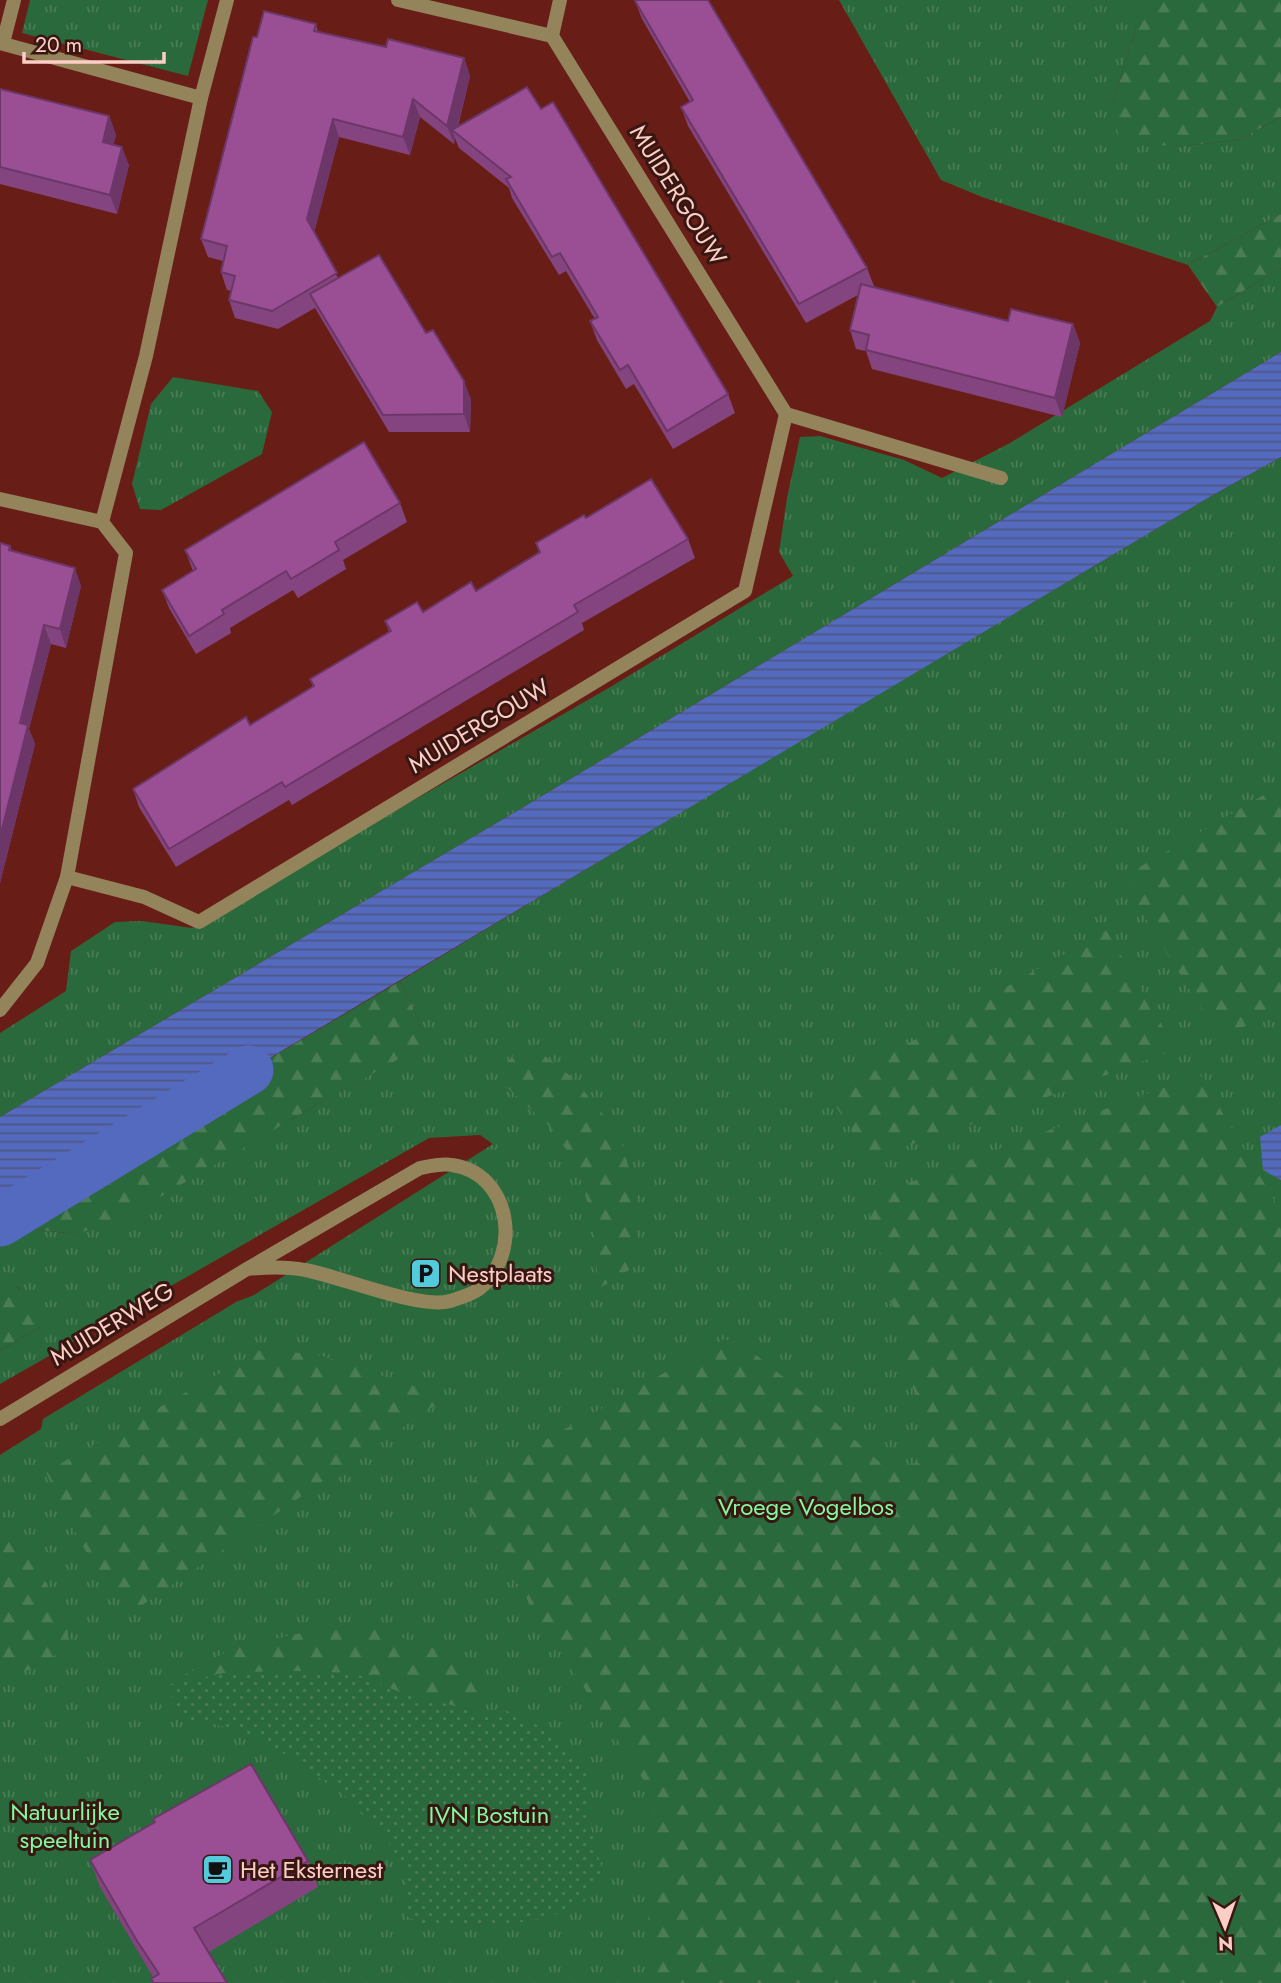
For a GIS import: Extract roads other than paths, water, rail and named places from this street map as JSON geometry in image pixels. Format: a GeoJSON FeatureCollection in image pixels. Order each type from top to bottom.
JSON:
{"type":"FeatureCollection","features":[{"type":"Feature","properties":{"kind":"street"},"geometry":{"type":"LineString","coordinates":[[13,0],[1,43],[201,98]]}},
{"type":"Feature","properties":{"kind":"street"},"geometry":{"type":"LineString","coordinates":[[102,522],[146,356],[201,98],[228,0]]}},
{"type":"Feature","properties":{"kind":"street"},"geometry":{"type":"LineString","coordinates":[[398,0],[552,36],[560,0]]}},
{"type":"Feature","properties":{"kind":"street","name":"MUIDERGOUW"},"geometry":{"type":"LineString","coordinates":[[67,877],[144,897],[199,922],[745,592],[786,414],[552,36]]}},
{"type":"Feature","properties":{"kind":"street"},"geometry":{"type":"LineString","coordinates":[[786,414],[1000,478]]}},
{"type":"Feature","properties":{"kind":"street"},"geometry":{"type":"LineString","coordinates":[[0,499],[102,522],[126,553],[67,877],[37,963],[0,1010]]}},
{"type":"Feature","properties":{"kind":"street"},"geometry":{"type":"LineString","coordinates":[[450,1164],[467,1168],[482,1176],[493,1188],[506,1220],[503,1250],[491,1276],[479,1289],[446,1303],[405,1297],[307,1270],[276,1266],[247,1269],[420,1168],[450,1164]]}},
{"type":"Feature","properties":{"kind":"street","name":"MUIDERWEG"},"geometry":{"type":"LineString","coordinates":[[0,1419],[247,1269]]}},
{"type":"Feature","properties":{"kind":"water"},"geometry":{"type":"Polygon","coordinates":[[[1281,352],[1281,457],[1213,495],[0,1219],[0,1117],[537,799],[1281,352]]]}},
{"type":"Feature","properties":{"kind":"water"},"geometry":{"type":"Polygon","coordinates":[[[1281,1125],[1281,1180],[1263,1170],[1260,1137],[1281,1125]]]}},
{"type":"Feature","properties":{"kind":"waterway"},"geometry":{"type":"LineString","coordinates":[[0,1222],[249,1070]]}},
{"type":"Feature","properties":{"kind":"place","name":"Nestplaats"},"geometry":{"type":"Point","coordinates":[425,1274]}},
{"type":"Feature","properties":{"kind":"place","name":"Het Eksternest"},"geometry":{"type":"Point","coordinates":[217,1870]}},
{"type":"Feature","properties":{"kind":"park label","name":"Vroege Vogelbos"},"geometry":{"type":"Point","coordinates":[806,1507]}},
{"type":"Feature","properties":{"kind":"park label","name":"IVN Bostuin"},"geometry":{"type":"Point","coordinates":[489,1815]}},
{"type":"Feature","properties":{"kind":"park label","name":"Natuurlijke speeltuin"},"geometry":{"type":"Point","coordinates":[65,1826]}}]}
